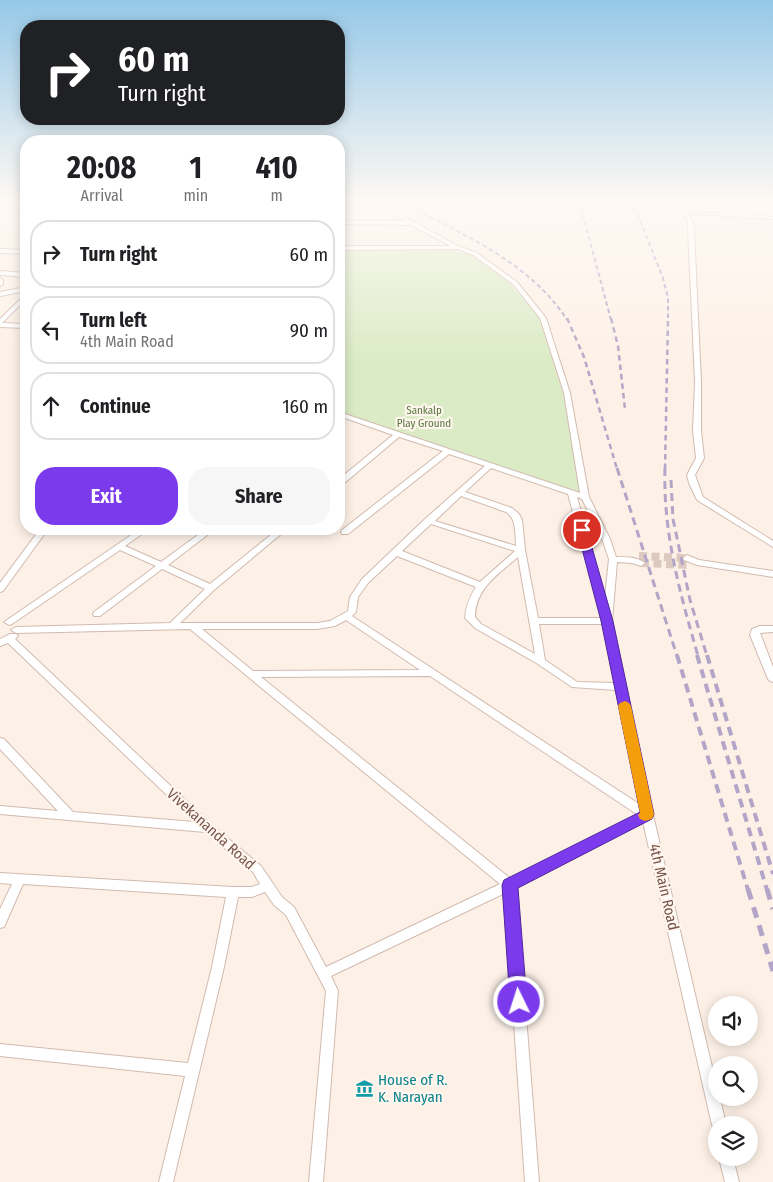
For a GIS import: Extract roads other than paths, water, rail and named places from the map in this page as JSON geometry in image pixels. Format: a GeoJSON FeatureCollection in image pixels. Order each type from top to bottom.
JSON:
{"type":"FeatureCollection","features":[{"type":"Feature","properties":{"kind":"street"},"geometry":{"type":"LineString","coordinates":[[477,255],[515,284],[543,318],[567,393],[585,497],[606,539],[613,559],[638,559]]}},
{"type":"Feature","properties":{"kind":"street"},"geometry":{"type":"LineString","coordinates":[[692,255],[698,382],[697,431],[700,458],[691,475],[693,483],[700,498],[773,545]]}},
{"type":"Feature","properties":{"kind":"street"},"geometry":{"type":"LineString","coordinates":[[0,273],[20,275]]}},
{"type":"Feature","properties":{"kind":"street"},"geometry":{"type":"LineString","coordinates":[[0,294],[20,290]]}},
{"type":"Feature","properties":{"kind":"street"},"geometry":{"type":"LineString","coordinates":[[0,323],[20,302]]}},
{"type":"Feature","properties":{"kind":"street"},"geometry":{"type":"LineString","coordinates":[[0,323],[20,325]]}},
{"type":"Feature","properties":{"kind":"street"},"geometry":{"type":"LineString","coordinates":[[345,416],[585,497]]}},
{"type":"Feature","properties":{"kind":"street"},"geometry":{"type":"LineString","coordinates":[[345,478],[398,434]]}},
{"type":"Feature","properties":{"kind":"street"},"geometry":{"type":"LineString","coordinates":[[345,532],[448,451]]}},
{"type":"Feature","properties":{"kind":"street"},"geometry":{"type":"LineString","coordinates":[[9,637],[172,626],[317,626],[332,624],[352,612],[354,597],[364,580],[490,465]]}},
{"type":"Feature","properties":{"kind":"street"},"geometry":{"type":"LineString","coordinates":[[459,493],[509,510],[515,514],[518,520],[521,550],[541,662]]}},
{"type":"Feature","properties":{"kind":"street"},"geometry":{"type":"LineString","coordinates":[[534,621],[607,621],[572,493]]}},
{"type":"Feature","properties":{"kind":"street"},"geometry":{"type":"LineString","coordinates":[[428,521],[521,550]]}},
{"type":"Feature","properties":{"kind":"street"},"geometry":{"type":"LineString","coordinates":[[0,589],[40,535]]}},
{"type":"Feature","properties":{"kind":"street"},"geometry":{"type":"LineString","coordinates":[[4,621],[137,535]]}},
{"type":"Feature","properties":{"kind":"street"},"geometry":{"type":"LineString","coordinates":[[97,614],[203,535]]}},
{"type":"Feature","properties":{"kind":"street"},"geometry":{"type":"LineString","coordinates":[[172,626],[211,588],[276,535]]}},
{"type":"Feature","properties":{"kind":"street"},"geometry":{"type":"LineString","coordinates":[[120,547],[162,564],[211,588]]}},
{"type":"Feature","properties":{"kind":"street"},"geometry":{"type":"LineString","coordinates":[[521,550],[481,586],[471,601],[470,618],[478,626],[541,662],[575,685],[621,687]]}},
{"type":"Feature","properties":{"kind":"street"},"geometry":{"type":"LineString","coordinates":[[396,552],[481,586]]}},
{"type":"Feature","properties":{"kind":"street","name":"4th Main Road"},"geometry":{"type":"LineString","coordinates":[[613,559],[607,621],[647,814],[717,1116]]}},
{"type":"Feature","properties":{"kind":"street"},"geometry":{"type":"LineString","coordinates":[[690,561],[773,574]]}},
{"type":"Feature","properties":{"kind":"street"},"geometry":{"type":"LineString","coordinates":[[323,974],[510,885],[647,814],[346,616]]}},
{"type":"Feature","properties":{"kind":"street","name":"Vivekananda Road"},"geometry":{"type":"LineString","coordinates":[[4,621],[14,625],[9,637],[208,828],[257,869],[278,901],[290,911],[332,991],[316,1182]]}},
{"type":"Feature","properties":{"kind":"street"},"geometry":{"type":"LineString","coordinates":[[192,626],[510,885],[532,1182]]}},
{"type":"Feature","properties":{"kind":"street"},"geometry":{"type":"LineString","coordinates":[[773,629],[760,629],[755,631],[754,635],[773,679]]}},
{"type":"Feature","properties":{"kind":"street"},"geometry":{"type":"LineString","coordinates":[[250,674],[432,673]]}},
{"type":"Feature","properties":{"kind":"street"},"geometry":{"type":"LineString","coordinates":[[0,742],[70,815]]}},
{"type":"Feature","properties":{"kind":"street"},"geometry":{"type":"LineString","coordinates":[[0,810],[208,828]]}},
{"type":"Feature","properties":{"kind":"street"},"geometry":{"type":"LineString","coordinates":[[0,878],[233,892],[252,892],[267,886]]}},
{"type":"Feature","properties":{"kind":"street"},"geometry":{"type":"LineString","coordinates":[[0,923],[19,880]]}},
{"type":"Feature","properties":{"kind":"street"},"geometry":{"type":"LineString","coordinates":[[166,1182],[218,967],[233,892]]}},
{"type":"Feature","properties":{"kind":"street"},"geometry":{"type":"LineString","coordinates":[[0,1050],[192,1070]]}},
{"type":"Feature","properties":{"kind":"street"},"geometry":{"type":"LineString","coordinates":[[728,1166],[732,1182]]}},
{"type":"Feature","properties":{"kind":"tunnel"},"geometry":{"type":"LineString","coordinates":[[639,556],[687,558]]}},
{"type":"Feature","properties":{"kind":"tunnel"},"geometry":{"type":"LineString","coordinates":[[641,563],[688,565]]}},
{"type":"Feature","properties":{"kind":"railway"},"geometry":{"type":"LineString","coordinates":[[498,255],[533,281],[551,299],[567,320]]}},
{"type":"Feature","properties":{"kind":"railway"},"geometry":{"type":"LineString","coordinates":[[594,255],[611,320]]}},
{"type":"Feature","properties":{"kind":"railway"},"geometry":{"type":"LineString","coordinates":[[654,255],[668,298],[668,318]]}},
{"type":"Feature","properties":{"kind":"railway"},"geometry":{"type":"LineString","coordinates":[[567,318],[584,357],[617,469]]}},
{"type":"Feature","properties":{"kind":"railway"},"geometry":{"type":"LineString","coordinates":[[611,318],[618,346],[625,409]]}},
{"type":"Feature","properties":{"kind":"railway"},"geometry":{"type":"LineString","coordinates":[[665,469],[668,318]]}},
{"type":"Feature","properties":{"kind":"railway"},"geometry":{"type":"LineString","coordinates":[[617,468],[677,656]]}},
{"type":"Feature","properties":{"kind":"railway"},"geometry":{"type":"LineString","coordinates":[[665,469],[667,516],[674,563],[698,656]]}},
{"type":"Feature","properties":{"kind":"railway"},"geometry":{"type":"LineString","coordinates":[[671,480],[673,519],[690,600],[707,656]]}},
{"type":"Feature","properties":{"kind":"railway"},"geometry":{"type":"LineString","coordinates":[[677,655],[748,890]]}},
{"type":"Feature","properties":{"kind":"railway"},"geometry":{"type":"LineString","coordinates":[[697,655],[767,890]]}},
{"type":"Feature","properties":{"kind":"railway"},"geometry":{"type":"LineString","coordinates":[[707,655],[773,874]]}},
{"type":"Feature","properties":{"kind":"railway"},"geometry":{"type":"LineString","coordinates":[[748,889],[773,971]]}},
{"type":"Feature","properties":{"kind":"railway"},"geometry":{"type":"LineString","coordinates":[[767,889],[773,909]]}},
{"type":"Feature","properties":{"kind":"place","name":"House of R. K. Narayan"},"geometry":{"type":"Point","coordinates":[364,1089]}},
{"type":"Feature","properties":{"kind":"park label","name":"Sankalp Play Ground"},"geometry":{"type":"Point","coordinates":[424,416]}}]}
